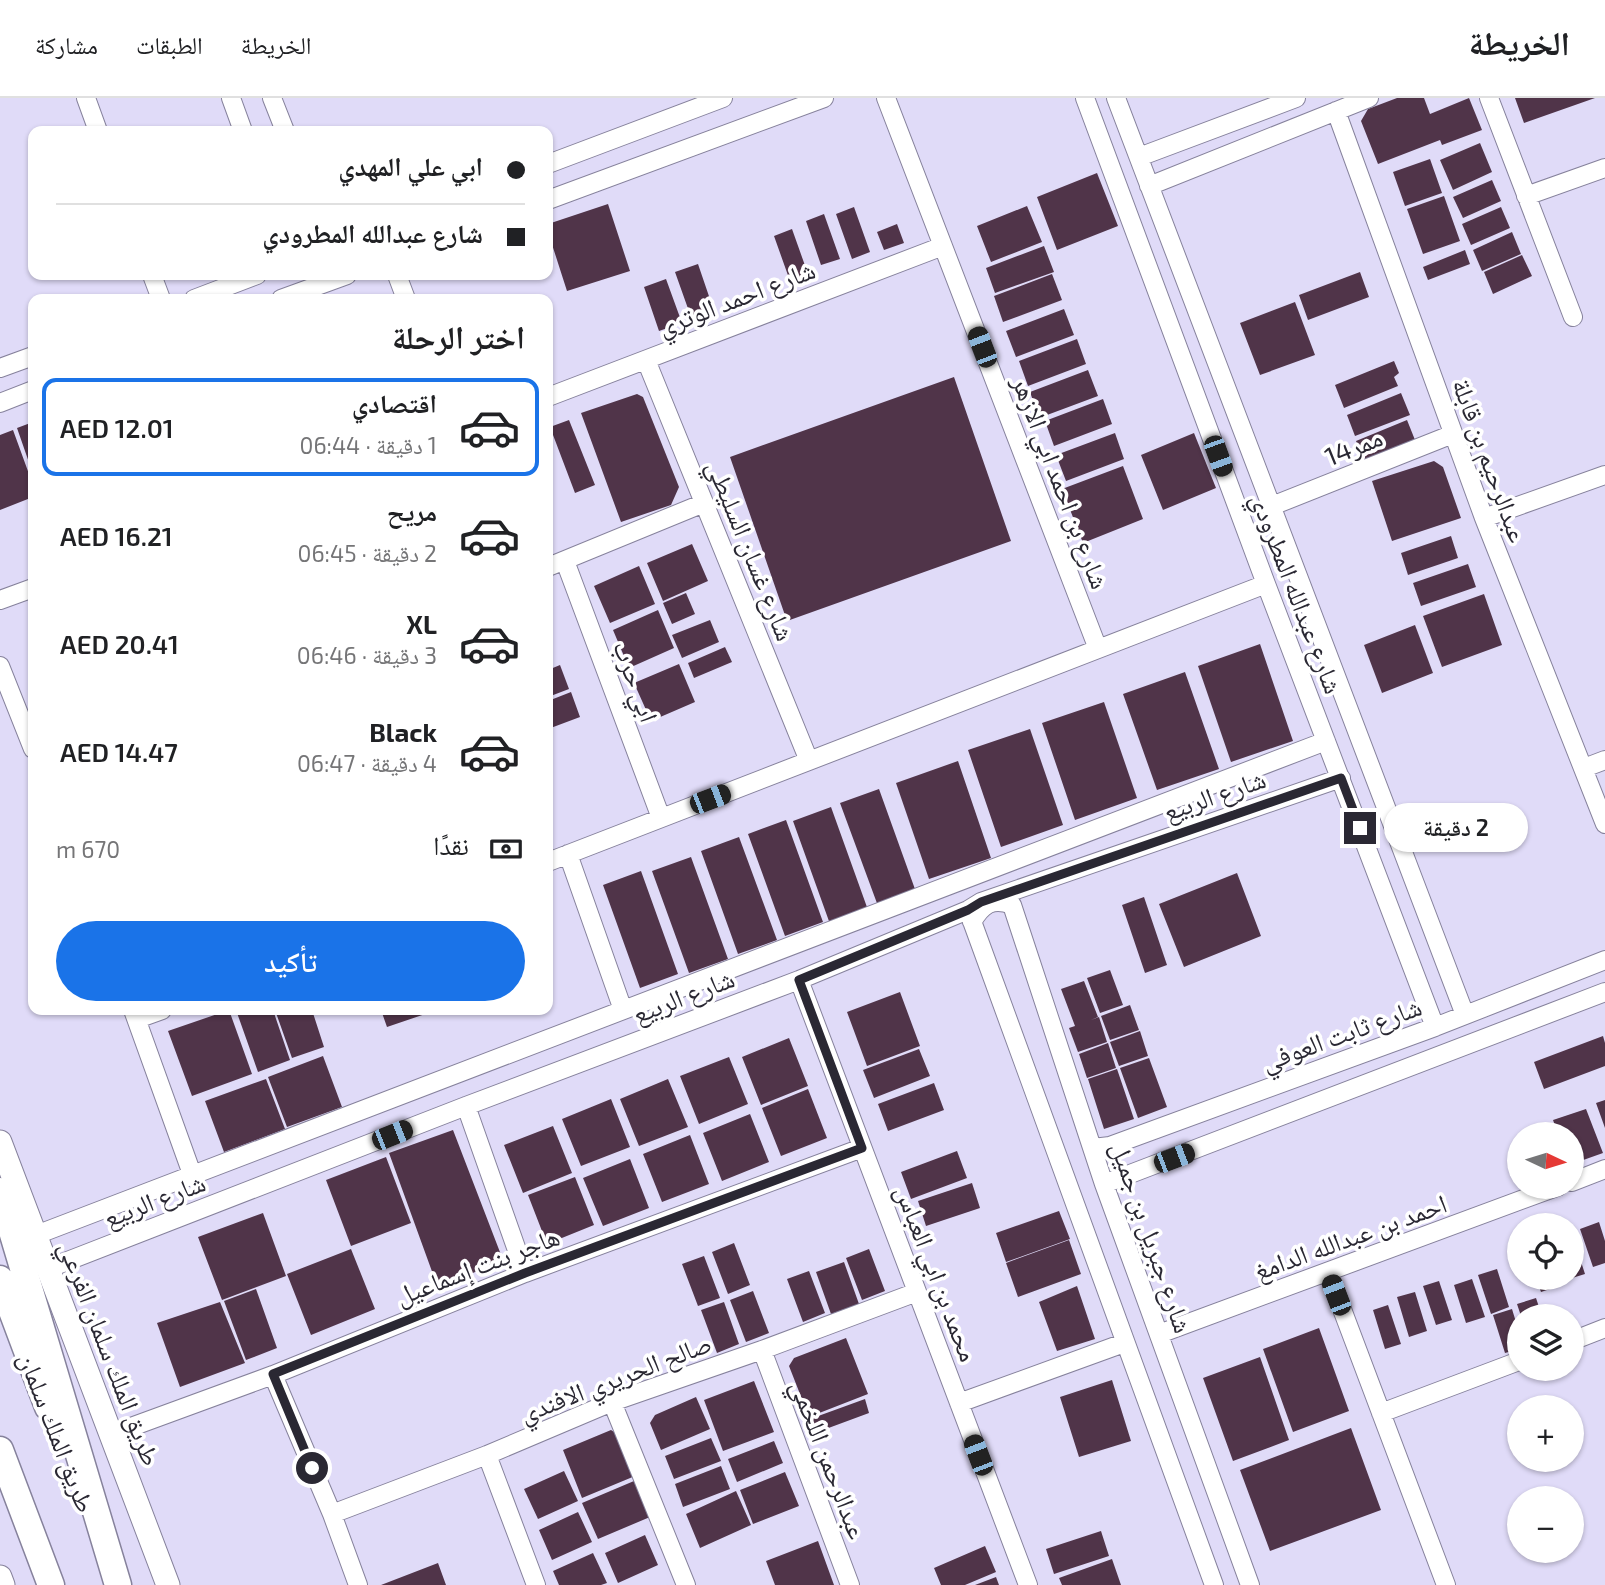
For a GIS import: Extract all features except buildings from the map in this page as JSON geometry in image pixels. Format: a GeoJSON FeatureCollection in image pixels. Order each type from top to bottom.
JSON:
{"type":"FeatureCollection","features":[{"type":"Feature","properties":{"kind":"highway"},"geometry":{"type":"LineString","coordinates":[[0,1191],[117,1585]]}},
{"type":"Feature","properties":{"kind":"highway","name":"طريق الملك سلمان"},"geometry":{"type":"LineString","coordinates":[[0,1279],[117,1585]]}},
{"type":"Feature","properties":{"kind":"highway"},"geometry":{"type":"LineString","coordinates":[[0,1450],[50,1585]]}},
{"type":"Feature","properties":{"kind":"main road","name":"طريق الملك سلمان الفرعي"},"geometry":{"type":"LineString","coordinates":[[0,1142],[168,1585]]}},
{"type":"Feature","properties":{"kind":"main road"},"geometry":{"type":"LineString","coordinates":[[0,1483],[50,1585]]}},
{"type":"Feature","properties":{"kind":"main road"},"geometry":{"type":"LineString","coordinates":[[0,1577],[3,1585]]}},
{"type":"Feature","properties":{"kind":"street"},"geometry":{"type":"LineString","coordinates":[[86,98],[97,126]]}},
{"type":"Feature","properties":{"kind":"street"},"geometry":{"type":"LineString","coordinates":[[231,98],[241,126]]}},
{"type":"Feature","properties":{"kind":"street"},"geometry":{"type":"LineString","coordinates":[[272,98],[283,126]]}},
{"type":"Feature","properties":{"kind":"street"},"geometry":{"type":"LineString","coordinates":[[553,162],[723,98]]}},
{"type":"Feature","properties":{"kind":"street"},"geometry":{"type":"LineString","coordinates":[[553,198],[824,98]]}},
{"type":"Feature","properties":{"kind":"street","name":"شارع بن احمد ابي الازهر"},"geometry":{"type":"LineString","coordinates":[[886,98],[1098,649]]}},
{"type":"Feature","properties":{"kind":"street","name":"شارع عبدالله المطرودي"},"geometry":{"type":"LineString","coordinates":[[1085,98],[1435,1027]]}},
{"type":"Feature","properties":{"kind":"street","name":"شارع عبدالله المطرودي"},"geometry":{"type":"LineString","coordinates":[[1116,98],[1465,1015]]}},
{"type":"Feature","properties":{"kind":"street"},"geometry":{"type":"LineString","coordinates":[[1139,158],[1296,98]]}},
{"type":"Feature","properties":{"kind":"street"},"geometry":{"type":"LineString","coordinates":[[1149,186],[1369,98]]}},
{"type":"Feature","properties":{"kind":"street"},"geometry":{"type":"LineString","coordinates":[[1489,98],[1573,317]]}},
{"type":"Feature","properties":{"kind":"street","name":"عبدالرحيم بن قابلة"},"geometry":{"type":"LineString","coordinates":[[1336,111],[1484,518],[1605,824]]}},
{"type":"Feature","properties":{"kind":"street"},"geometry":{"type":"LineString","coordinates":[[1526,196],[1605,168]]}},
{"type":"Feature","properties":{"kind":"street","name":"شارع احمد الوتري"},"geometry":{"type":"LineString","coordinates":[[553,395],[943,246]]}},
{"type":"Feature","properties":{"kind":"street"},"geometry":{"type":"LineString","coordinates":[[207,294],[244,280]]}},
{"type":"Feature","properties":{"kind":"street"},"geometry":{"type":"LineString","coordinates":[[295,294],[333,280]]}},
{"type":"Feature","properties":{"kind":"street"},"geometry":{"type":"LineString","coordinates":[[0,368],[28,358]]}},
{"type":"Feature","properties":{"kind":"street","name":"شارع غسان السليطي"},"geometry":{"type":"LineString","coordinates":[[646,360],[809,761]]}},
{"type":"Feature","properties":{"kind":"street"},"geometry":{"type":"LineString","coordinates":[[0,402],[28,392]]}},
{"type":"Feature","properties":{"kind":"street","name":"ممر14"},"geometry":{"type":"LineString","coordinates":[[1272,506],[1453,434]]}},
{"type":"Feature","properties":{"kind":"street"},"geometry":{"type":"LineString","coordinates":[[1484,518],[1605,475]]}},
{"type":"Feature","properties":{"kind":"street"},"geometry":{"type":"LineString","coordinates":[[556,564],[704,503]]}},
{"type":"Feature","properties":{"kind":"street","name":"ابي حرب"},"geometry":{"type":"LineString","coordinates":[[556,564],[661,818]]}},
{"type":"Feature","properties":{"kind":"street"},"geometry":{"type":"LineString","coordinates":[[553,860],[1266,584]]}},
{"type":"Feature","properties":{"kind":"street"},"geometry":{"type":"LineString","coordinates":[[0,600],[28,590]]}},
{"type":"Feature","properties":{"kind":"street"},"geometry":{"type":"LineString","coordinates":[[0,666],[28,736]]}},
{"type":"Feature","properties":{"kind":"street","name":"شارع الربيع"},"geometry":{"type":"LineString","coordinates":[[36,1235],[1326,741]]}},
{"type":"Feature","properties":{"kind":"street"},"geometry":{"type":"LineString","coordinates":[[1584,768],[1605,760]]}},
{"type":"Feature","properties":{"kind":"street","name":"شارع الربيع"},"geometry":{"type":"LineString","coordinates":[[47,1269],[466,1105],[970,916],[981,902],[1341,778]]}},
{"type":"Feature","properties":{"kind":"street"},"geometry":{"type":"LineString","coordinates":[[568,854],[623,1010]]}},
{"type":"Feature","properties":{"kind":"street","name":"شارع جبريل بن جميل"},"geometry":{"type":"LineString","coordinates":[[970,916],[991,902],[1002,901],[1012,905],[1101,1147],[1104,1184],[1251,1585]]}},
{"type":"Feature","properties":{"kind":"street"},"geometry":{"type":"LineString","coordinates":[[970,916],[1214,1585]]}},
{"type":"Feature","properties":{"kind":"street","name":"شارع ثابت العوفي"},"geometry":{"type":"LineString","coordinates":[[1101,1147],[1435,1027],[1605,960]]}},
{"type":"Feature","properties":{"kind":"street","name":"محمد بن ابي العباس"},"geometry":{"type":"LineString","coordinates":[[799,980],[1027,1585]]}},
{"type":"Feature","properties":{"kind":"street","name":"شارع ثابت العوفي"},"geometry":{"type":"LineString","coordinates":[[1104,1184],[1605,992]]}},
{"type":"Feature","properties":{"kind":"street"},"geometry":{"type":"LineString","coordinates":[[135,1015],[192,1174]]}},
{"type":"Feature","properties":{"kind":"street"},"geometry":{"type":"LineString","coordinates":[[466,1105],[525,1273]]}},
{"type":"Feature","properties":{"kind":"street"},"geometry":{"type":"LineString","coordinates":[[1101,1147],[1101,1161],[1107,1175],[1123,1177]]}},
{"type":"Feature","properties":{"kind":"street","name":"هاجر بنت إسماعيل"},"geometry":{"type":"LineString","coordinates":[[112,1434],[273,1374],[525,1273],[862,1148]]}},
{"type":"Feature","properties":{"kind":"street"},"geometry":{"type":"LineString","coordinates":[[1584,1177],[1605,1169]]}},
{"type":"Feature","properties":{"kind":"street","name":"احمد بن عبدالله الدامغ"},"geometry":{"type":"LineString","coordinates":[[1159,1334],[1524,1199]]}},
{"type":"Feature","properties":{"kind":"street"},"geometry":{"type":"LineString","coordinates":[[1328,1272],[1446,1585]]}},
{"type":"Feature","properties":{"kind":"street","name":"صالح الحريري الافندي"},"geometry":{"type":"LineString","coordinates":[[332,1514],[488,1455],[612,1402],[762,1350],[916,1292]]}},
{"type":"Feature","properties":{"kind":"street"},"geometry":{"type":"LineString","coordinates":[[1584,1336],[1605,1328]]}},
{"type":"Feature","properties":{"kind":"street"},"geometry":{"type":"LineString","coordinates":[[959,1403],[1124,1343]]}},
{"type":"Feature","properties":{"kind":"street","name":"عبدالرحمن اللخمي"},"geometry":{"type":"LineString","coordinates":[[762,1350],[850,1585]]}},
{"type":"Feature","properties":{"kind":"street"},"geometry":{"type":"LineString","coordinates":[[1381,1413],[1507,1366]]}},
{"type":"Feature","properties":{"kind":"street"},"geometry":{"type":"LineString","coordinates":[[273,1374],[332,1514],[358,1585]]}},
{"type":"Feature","properties":{"kind":"street"},"geometry":{"type":"LineString","coordinates":[[612,1402],[686,1585]]}},
{"type":"Feature","properties":{"kind":"street"},"geometry":{"type":"LineString","coordinates":[[488,1455],[536,1585]]}},
{"type":"Feature","properties":{"kind":"route"},"geometry":{"type":"LineString","coordinates":[[312,1468],[273,1374],[525,1273],[862,1148],[799,980],[968,910],[981,902],[1341,778],[1360,828]]}}]}
